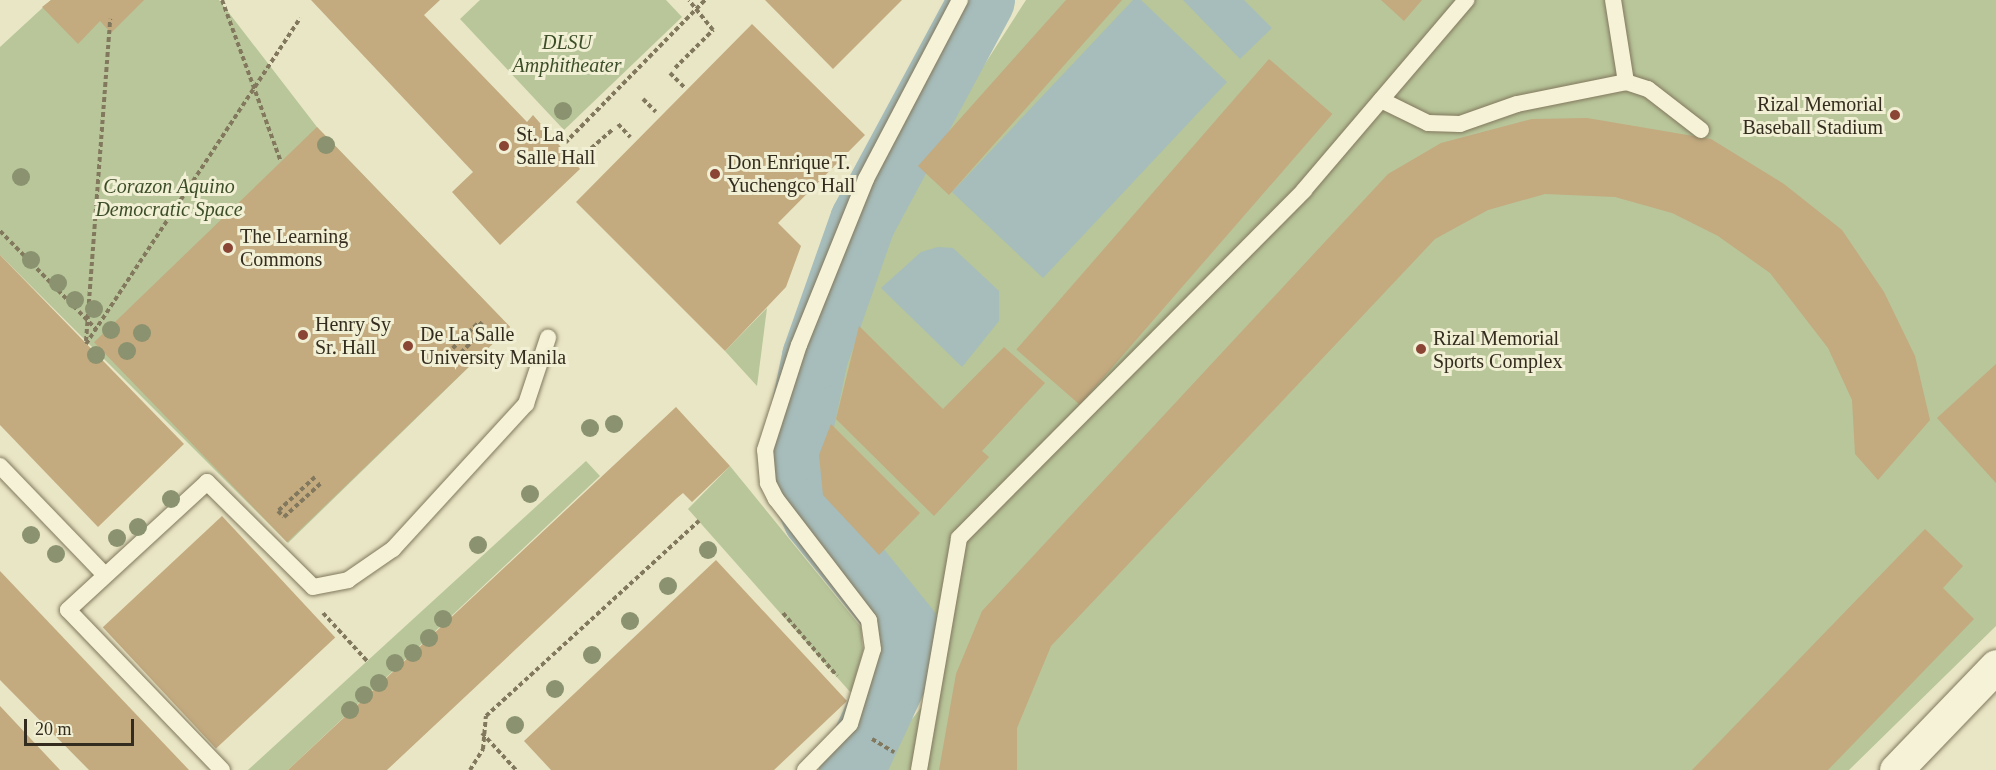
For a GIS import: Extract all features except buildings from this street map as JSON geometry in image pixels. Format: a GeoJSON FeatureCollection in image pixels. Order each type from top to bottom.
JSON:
{"type":"FeatureCollection","features":[{"type":"Feature","properties":{"kind":"street"},"geometry":{"type":"LineString","coordinates":[[1896,770],[1996,666]]}},
{"type":"Feature","properties":{"kind":"lane"},"geometry":{"type":"LineString","coordinates":[[805,770],[850,724],[873,649],[869,620],[776,499],[768,483],[765,450],[799,345],[866,179],[960,0]]}},
{"type":"Feature","properties":{"kind":"lane"},"geometry":{"type":"LineString","coordinates":[[919,770],[959,538],[1305,190],[1466,0]]}},
{"type":"Feature","properties":{"kind":"lane"},"geometry":{"type":"LineString","coordinates":[[1614,0],[1626,82]]}},
{"type":"Feature","properties":{"kind":"lane"},"geometry":{"type":"LineString","coordinates":[[1381,100],[1428,123],[1450,125],[1626,82],[1648,89],[1701,130]]}},
{"type":"Feature","properties":{"kind":"lane"},"geometry":{"type":"LineString","coordinates":[[222,770],[68,610],[207,482],[313,587],[348,580],[393,549],[526,404],[548,338]]}},
{"type":"Feature","properties":{"kind":"lane"},"geometry":{"type":"LineString","coordinates":[[0,466],[105,575]]}},
{"type":"Feature","properties":{"kind":"path"},"geometry":{"type":"LineString","coordinates":[[222,0],[255,81],[281,162]]}},
{"type":"Feature","properties":{"kind":"path"},"geometry":{"type":"LineString","coordinates":[[675,68],[713,30],[689,0]]}},
{"type":"Feature","properties":{"kind":"path"},"geometry":{"type":"LineString","coordinates":[[565,142],[705,0]]}},
{"type":"Feature","properties":{"kind":"path"},"geometry":{"type":"LineString","coordinates":[[110,19],[86,344],[255,81],[300,18]]}},
{"type":"Feature","properties":{"kind":"path"},"geometry":{"type":"LineString","coordinates":[[670,73],[684,87]]}},
{"type":"Feature","properties":{"kind":"path"},"geometry":{"type":"LineString","coordinates":[[643,99],[656,112]]}},
{"type":"Feature","properties":{"kind":"path"},"geometry":{"type":"LineString","coordinates":[[618,124],[630,137]]}},
{"type":"Feature","properties":{"kind":"path"},"geometry":{"type":"LineString","coordinates":[[580,158],[612,130]]}},
{"type":"Feature","properties":{"kind":"path"},"geometry":{"type":"LineString","coordinates":[[0,231],[96,329]]}},
{"type":"Feature","properties":{"kind":"path"},"geometry":{"type":"LineString","coordinates":[[442,359],[479,322],[485,328],[449,365]]}},
{"type":"Feature","properties":{"kind":"path"},"geometry":{"type":"LineString","coordinates":[[278,511],[315,477]]}},
{"type":"Feature","properties":{"kind":"path"},"geometry":{"type":"LineString","coordinates":[[284,517],[321,483]]}},
{"type":"Feature","properties":{"kind":"path"},"geometry":{"type":"LineString","coordinates":[[470,770],[483,749],[481,733],[486,716],[699,521]]}},
{"type":"Feature","properties":{"kind":"path"},"geometry":{"type":"LineString","coordinates":[[313,587],[313,602],[367,661]]}},
{"type":"Feature","properties":{"kind":"path"},"geometry":{"type":"LineString","coordinates":[[783,613],[858,701]]}},
{"type":"Feature","properties":{"kind":"path"},"geometry":{"type":"LineString","coordinates":[[862,732],[899,756]]}},
{"type":"Feature","properties":{"kind":"path"},"geometry":{"type":"LineString","coordinates":[[481,733],[516,770]]}},
{"type":"Feature","properties":{"kind":"green space","name":"Corazon Aquino Democratic Space"},"geometry":{"type":"Polygon","coordinates":[[[51,0],[219,0],[317,127],[510,327],[288,543],[0,255],[0,47],[51,0]]]}},
{"type":"Feature","properties":{"kind":"green space","name":"DLSU Amphitheater"},"geometry":{"type":"Polygon","coordinates":[[[480,0],[666,0],[682,17],[564,130],[460,19],[480,0]]]}},
{"type":"Feature","properties":{"kind":"green space","name":"Rizal Memorial Sports Complex"},"geometry":{"type":"Polygon","coordinates":[[[1026,0],[1996,0],[1996,626],[1849,770],[871,770],[924,704],[934,654],[921,620],[805,482],[887,216],[1026,0]]]}},
{"type":"Feature","properties":{"kind":"green space"},"geometry":{"type":"Polygon","coordinates":[[[767,308],[757,386],[725,351],[767,308]]]}},
{"type":"Feature","properties":{"kind":"green space"},"geometry":{"type":"Polygon","coordinates":[[[586,461],[600,476],[288,770],[248,770],[586,461]]]}},
{"type":"Feature","properties":{"kind":"green space"},"geometry":{"type":"Polygon","coordinates":[[[730,466],[861,627],[863,651],[851,693],[688,509],[730,466]]]}},
{"type":"Feature","properties":{"kind":"water"},"geometry":{"type":"Polygon","coordinates":[[[1133,0],[1141,0],[1227,82],[1043,278],[952,192],[1133,0]]]}},
{"type":"Feature","properties":{"kind":"water"},"geometry":{"type":"Polygon","coordinates":[[[1183,0],[1244,0],[1272,28],[1240,59],[1183,0]]]}},
{"type":"Feature","properties":{"kind":"water"},"geometry":{"type":"Polygon","coordinates":[[[938,247],[953,248],[999,291],[999,321],[962,367],[881,288],[921,252],[938,247]]]}},
{"type":"Feature","properties":{"kind":"waterway"},"geometry":{"type":"LineString","coordinates":[[852,770],[896,675],[907,630],[816,518],[796,474],[796,448],[815,357],[863,221],[982,0]]}},
{"type":"Feature","properties":{"kind":"place","name":"Rizal Memorial Baseball Stadium"},"geometry":{"type":"Point","coordinates":[1895,115]}},
{"type":"Feature","properties":{"kind":"place","name":"St. La Salle Hall"},"geometry":{"type":"Point","coordinates":[504,146]}},
{"type":"Feature","properties":{"kind":"place","name":"Don Enrique T. Yuchengco Hall"},"geometry":{"type":"Point","coordinates":[715,174]}},
{"type":"Feature","properties":{"kind":"place","name":"The Learning Commons"},"geometry":{"type":"Point","coordinates":[228,248]}},
{"type":"Feature","properties":{"kind":"place","name":"Henry Sy Sr. Hall"},"geometry":{"type":"Point","coordinates":[303,335]}},
{"type":"Feature","properties":{"kind":"place","name":"De La Salle University Manila"},"geometry":{"type":"Point","coordinates":[408,346]}},
{"type":"Feature","properties":{"kind":"place","name":"Rizal Memorial Sports Complex"},"geometry":{"type":"Point","coordinates":[1421,349]}}]}
